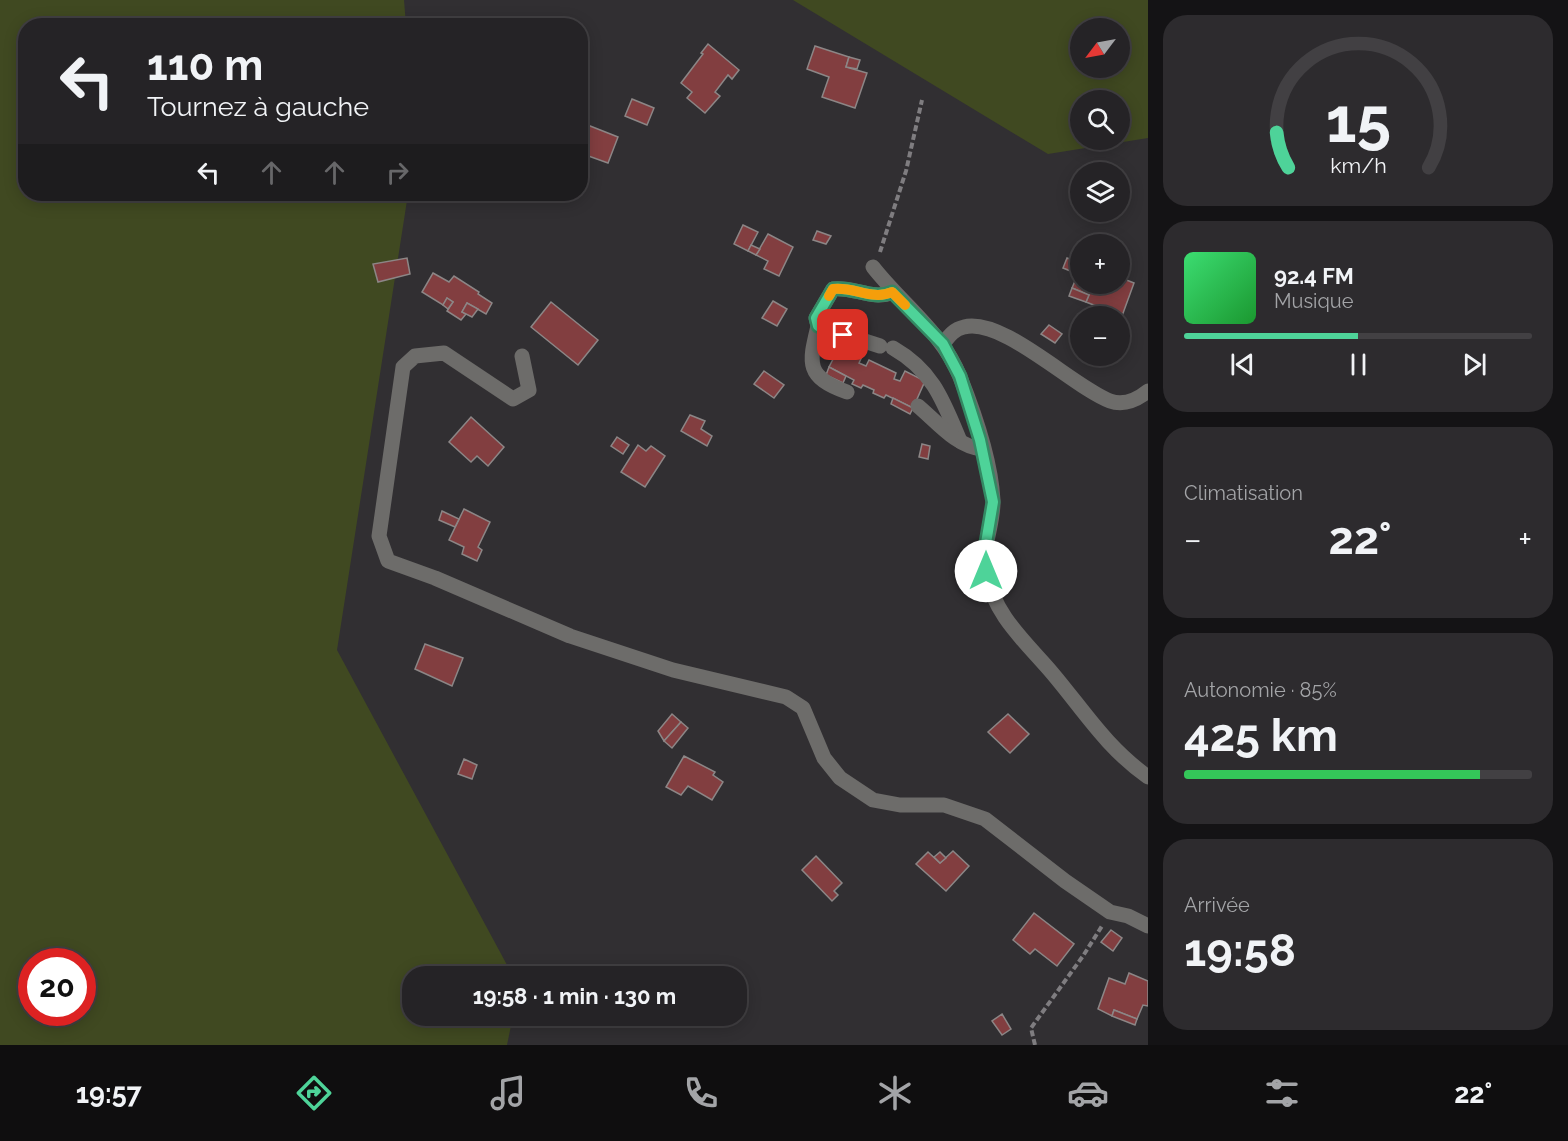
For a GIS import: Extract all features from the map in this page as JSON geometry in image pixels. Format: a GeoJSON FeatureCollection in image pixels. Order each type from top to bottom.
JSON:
{"type":"FeatureCollection","features":[{"type":"Feature","properties":{"kind":"lane"},"geometry":{"type":"LineString","coordinates":[[873,267],[892,292],[943,344],[960,376],[982,449],[993,502],[986,543],[986,571],[993,597],[1012,629],[1053,673],[1122,759],[1148,777]]}},
{"type":"Feature","properties":{"kind":"lane"},"geometry":{"type":"LineString","coordinates":[[847,392],[822,381],[810,359],[818,326],[816,318],[833,289],[844,287],[870,296],[892,292]]}},
{"type":"Feature","properties":{"kind":"lane"},"geometry":{"type":"LineString","coordinates":[[818,326],[887,347],[914,360],[928,375],[960,441]]}},
{"type":"Feature","properties":{"kind":"lane"},"geometry":{"type":"LineString","coordinates":[[943,344],[954,331],[976,326],[1003,334],[1111,402],[1135,401],[1148,391]]}},
{"type":"Feature","properties":{"kind":"lane"},"geometry":{"type":"LineString","coordinates":[[522,356],[529,390],[513,399],[444,353],[415,356],[403,367],[379,536],[388,561],[435,578],[570,636],[673,670],[786,698],[803,708],[824,758],[840,778],[873,800],[900,805],[944,805],[986,819],[1065,881],[1110,912],[1128,916],[1148,926]]}},
{"type":"Feature","properties":{"kind":"lane"},"geometry":{"type":"LineString","coordinates":[[918,406],[960,441],[971,448],[982,449]]}},
{"type":"Feature","properties":{"kind":"path"},"geometry":{"type":"LineString","coordinates":[[873,267],[884,243],[906,171],[922,100]]}},
{"type":"Feature","properties":{"kind":"path"},"geometry":{"type":"LineString","coordinates":[[1035,1045],[1031,1028],[1083,956],[1110,912]]}},
{"type":"Feature","properties":{"kind":"green space"},"geometry":{"type":"Polygon","coordinates":[[[0,0],[404,0],[405,18],[18,18],[18,201],[407,201],[337,650],[508,966],[402,966],[402,1026],[511,1026],[507,1045],[0,1045],[0,0]]]}},
{"type":"Feature","properties":{"kind":"green space"},"geometry":{"type":"Polygon","coordinates":[[[793,0],[1148,0],[1148,138],[1130,141],[1130,90],[1070,90],[1070,150],[1073,150],[1048,154],[793,0]]]}},
{"type":"Feature","properties":{"kind":"building"},"geometry":{"type":"Polygon","coordinates":[[[708,44],[739,70],[732,79],[728,75],[715,92],[720,96],[705,113],[687,98],[692,92],[681,83],[708,44]]]}},
{"type":"Feature","properties":{"kind":"building"},"geometry":{"type":"Polygon","coordinates":[[[815,46],[849,57],[846,67],[867,73],[855,108],[822,97],[829,77],[807,69],[815,46]]]}},
{"type":"Feature","properties":{"kind":"building"},"geometry":{"type":"Polygon","coordinates":[[[849,57],[860,60],[857,69],[846,67],[849,57]]]}},
{"type":"Feature","properties":{"kind":"building"},"geometry":{"type":"Polygon","coordinates":[[[632,99],[654,108],[647,125],[625,116],[632,99]]]}},
{"type":"Feature","properties":{"kind":"building"},"geometry":{"type":"Polygon","coordinates":[[[588,125],[618,137],[608,163],[588,156],[588,125]]]}},
{"type":"Feature","properties":{"kind":"building"},"geometry":{"type":"Polygon","coordinates":[[[743,225],[758,232],[748,251],[734,244],[743,225]]]}},
{"type":"Feature","properties":{"kind":"building"},"geometry":{"type":"Polygon","coordinates":[[[817,231],[831,236],[826,244],[813,240],[817,231]]]}},
{"type":"Feature","properties":{"kind":"building"},"geometry":{"type":"Polygon","coordinates":[[[768,234],[793,247],[779,276],[764,269],[768,261],[756,255],[768,234]]]}},
{"type":"Feature","properties":{"kind":"building"},"geometry":{"type":"Polygon","coordinates":[[[751,245],[760,249],[756,255],[748,251],[751,245]]]}},
{"type":"Feature","properties":{"kind":"building"},"geometry":{"type":"Polygon","coordinates":[[[407,258],[410,274],[378,282],[373,264],[407,258]]]}},
{"type":"Feature","properties":{"kind":"building"},"geometry":{"type":"Polygon","coordinates":[[[1067,258],[1070,259],[1070,271],[1063,268],[1067,258]]]}},
{"type":"Feature","properties":{"kind":"building"},"geometry":{"type":"Polygon","coordinates":[[[433,273],[449,282],[454,276],[479,292],[478,294],[492,303],[486,314],[467,303],[462,312],[466,314],[461,320],[447,311],[453,302],[447,298],[443,305],[422,292],[433,273]]]}},
{"type":"Feature","properties":{"kind":"building"},"geometry":{"type":"Polygon","coordinates":[[[1130,281],[1134,283],[1130,294],[1130,281]]]}},
{"type":"Feature","properties":{"kind":"building"},"geometry":{"type":"Polygon","coordinates":[[[1070,293],[1089,295],[1086,302],[1069,296],[1070,293]]]}},
{"type":"Feature","properties":{"kind":"building"},"geometry":{"type":"Polygon","coordinates":[[[1087,294],[1130,294],[1126,306],[1096,306],[1086,302],[1089,295],[1087,294]]]}},
{"type":"Feature","properties":{"kind":"building"},"geometry":{"type":"Polygon","coordinates":[[[447,298],[453,302],[448,309],[443,305],[447,298]]]}},
{"type":"Feature","properties":{"kind":"building"},"geometry":{"type":"Polygon","coordinates":[[[773,301],[787,309],[777,326],[762,318],[773,301]]]}},
{"type":"Feature","properties":{"kind":"building"},"geometry":{"type":"Polygon","coordinates":[[[551,302],[598,340],[578,365],[531,327],[551,302]]]}},
{"type":"Feature","properties":{"kind":"building"},"geometry":{"type":"Polygon","coordinates":[[[467,303],[478,309],[472,317],[462,312],[467,303]]]}},
{"type":"Feature","properties":{"kind":"building"},"geometry":{"type":"Polygon","coordinates":[[[1049,325],[1062,334],[1055,343],[1041,334],[1049,325]]]}},
{"type":"Feature","properties":{"kind":"building"},"geometry":{"type":"Polygon","coordinates":[[[842,342],[864,352],[859,363],[866,366],[869,360],[896,373],[894,379],[900,381],[905,371],[925,381],[913,408],[886,395],[884,398],[873,393],[874,390],[863,385],[861,388],[852,384],[854,380],[829,367],[842,342]]]}},
{"type":"Feature","properties":{"kind":"building"},"geometry":{"type":"Polygon","coordinates":[[[829,367],[846,376],[843,383],[826,375],[829,367]]]}},
{"type":"Feature","properties":{"kind":"building"},"geometry":{"type":"Polygon","coordinates":[[[764,371],[784,385],[774,398],[754,384],[764,371]]]}},
{"type":"Feature","properties":{"kind":"building"},"geometry":{"type":"Polygon","coordinates":[[[893,398],[913,408],[910,414],[891,404],[893,398]]]}},
{"type":"Feature","properties":{"kind":"building"},"geometry":{"type":"Polygon","coordinates":[[[690,415],[705,421],[701,429],[712,436],[707,446],[681,431],[690,415]]]}},
{"type":"Feature","properties":{"kind":"building"},"geometry":{"type":"Polygon","coordinates":[[[471,417],[504,447],[488,466],[477,456],[471,462],[449,442],[471,417]]]}},
{"type":"Feature","properties":{"kind":"building"},"geometry":{"type":"Polygon","coordinates":[[[617,437],[629,445],[623,454],[611,446],[617,437]]]}},
{"type":"Feature","properties":{"kind":"building"},"geometry":{"type":"Polygon","coordinates":[[[922,444],[930,446],[928,459],[919,457],[922,444]]]}},
{"type":"Feature","properties":{"kind":"building"},"geometry":{"type":"Polygon","coordinates":[[[638,445],[646,451],[651,446],[665,456],[645,487],[621,472],[638,445]]]}},
{"type":"Feature","properties":{"kind":"building"},"geometry":{"type":"Polygon","coordinates":[[[464,509],[490,522],[478,547],[482,550],[477,561],[462,554],[464,547],[449,540],[464,509]]]}},
{"type":"Feature","properties":{"kind":"building"},"geometry":{"type":"Polygon","coordinates":[[[442,511],[459,519],[455,527],[439,520],[442,511]]]}},
{"type":"Feature","properties":{"kind":"building"},"geometry":{"type":"Polygon","coordinates":[[[425,644],[463,658],[452,686],[415,669],[425,644]]]}},
{"type":"Feature","properties":{"kind":"building"},"geometry":{"type":"Polygon","coordinates":[[[672,714],[681,722],[664,741],[658,731],[672,714]]]}},
{"type":"Feature","properties":{"kind":"building"},"geometry":{"type":"Polygon","coordinates":[[[1008,714],[1029,734],[1010,753],[988,732],[1008,714]]]}},
{"type":"Feature","properties":{"kind":"building"},"geometry":{"type":"Polygon","coordinates":[[[681,722],[688,728],[672,748],[664,741],[681,722]]]}},
{"type":"Feature","properties":{"kind":"building"},"geometry":{"type":"Polygon","coordinates":[[[684,756],[715,772],[713,775],[723,782],[712,800],[688,786],[681,795],[666,787],[684,756]]]}},
{"type":"Feature","properties":{"kind":"building"},"geometry":{"type":"Polygon","coordinates":[[[464,759],[477,765],[472,779],[458,774],[464,759]]]}},
{"type":"Feature","properties":{"kind":"building"},"geometry":{"type":"Polygon","coordinates":[[[953,851],[969,866],[946,891],[916,864],[928,852],[940,863],[953,851]]]}},
{"type":"Feature","properties":{"kind":"building"},"geometry":{"type":"Polygon","coordinates":[[[940,852],[946,858],[940,863],[934,857],[940,852]]]}},
{"type":"Feature","properties":{"kind":"building"},"geometry":{"type":"Polygon","coordinates":[[[816,856],[842,883],[834,891],[838,895],[832,901],[802,870],[816,856]]]}},
{"type":"Feature","properties":{"kind":"building"},"geometry":{"type":"Polygon","coordinates":[[[1034,913],[1074,944],[1057,966],[1035,949],[1030,954],[1013,940],[1034,913]]]}},
{"type":"Feature","properties":{"kind":"building"},"geometry":{"type":"Polygon","coordinates":[[[1111,930],[1122,938],[1113,951],[1101,942],[1111,930]]]}},
{"type":"Feature","properties":{"kind":"building"},"geometry":{"type":"Polygon","coordinates":[[[1129,973],[1148,981],[1148,1006],[1143,1005],[1137,1019],[1114,1010],[1112,1016],[1098,1009],[1109,978],[1125,984],[1129,973]]]}},
{"type":"Feature","properties":{"kind":"building"},"geometry":{"type":"Polygon","coordinates":[[[1114,1010],[1137,1019],[1135,1025],[1112,1016],[1114,1010]]]}},
{"type":"Feature","properties":{"kind":"building"},"geometry":{"type":"Polygon","coordinates":[[[1002,1014],[1011,1029],[1002,1035],[992,1021],[1002,1014]]]}},
{"type":"Feature","properties":{"kind":"slow traffic"},"geometry":{"type":"LineString","coordinates":[[829,296],[833,289],[844,287],[870,296],[886,295],[892,292],[905,305]]}},
{"type":"Feature","properties":{"kind":"route"},"geometry":{"type":"LineString","coordinates":[[843,335],[818,326],[816,318],[833,289],[844,287],[870,296],[886,295],[892,292],[943,344],[960,376],[989,475],[993,502],[986,543],[986,571]]}}]}
